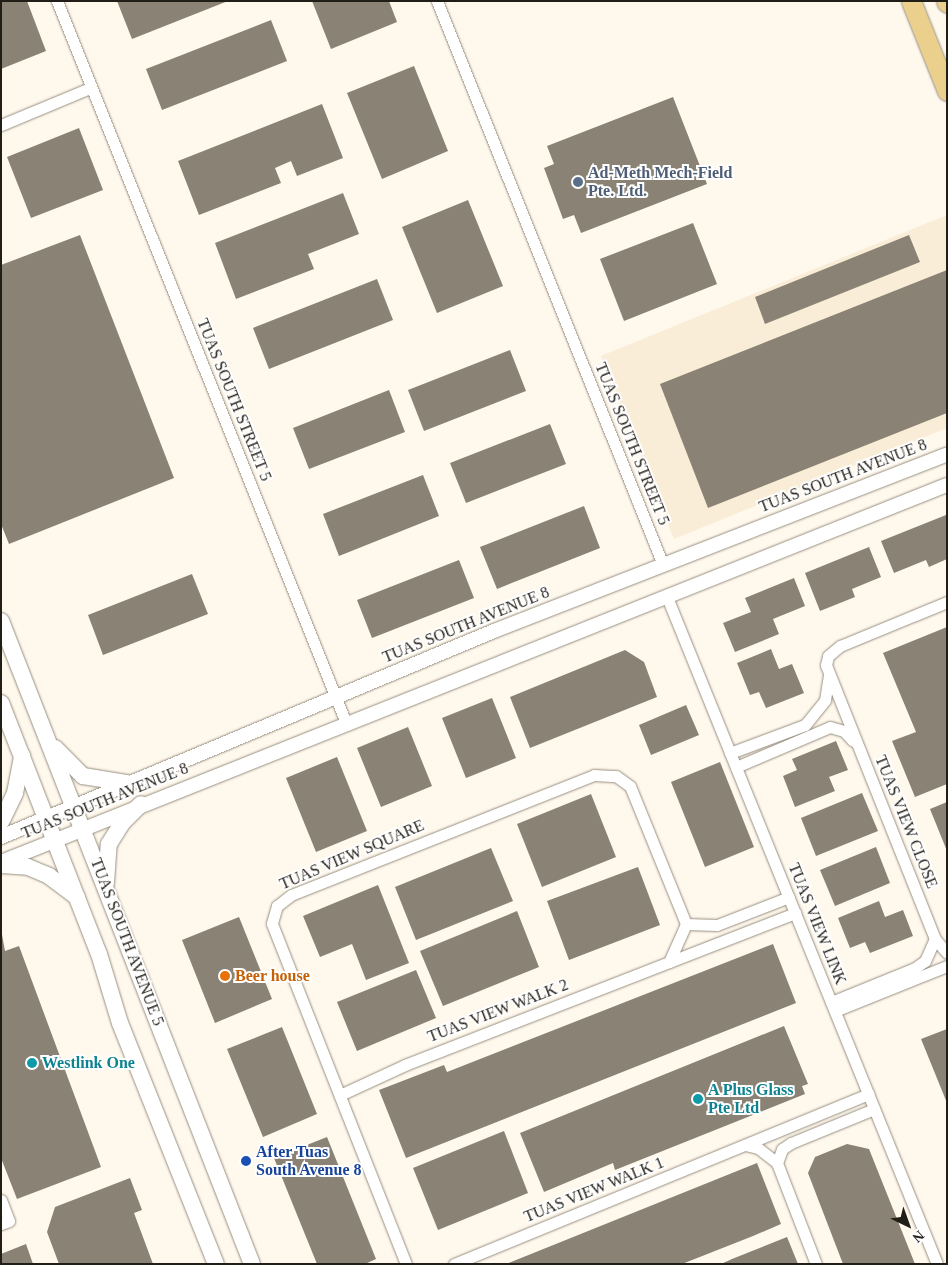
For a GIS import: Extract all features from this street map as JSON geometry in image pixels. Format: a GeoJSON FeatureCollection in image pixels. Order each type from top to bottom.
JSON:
{"type":"FeatureCollection","features":[{"type":"Feature","properties":{"kind":"main road"},"geometry":{"type":"LineString","coordinates":[[911,1],[947,91]]}},
{"type":"Feature","properties":{"kind":"main road","name":"TUAS SOUTH AVENUE 5"},"geometry":{"type":"LineString","coordinates":[[1,621],[252,1264]]}},
{"type":"Feature","properties":{"kind":"main road","name":"TUAS SOUTH AVENUE 5"},"geometry":{"type":"LineString","coordinates":[[1,703],[77,897],[120,1023],[216,1264]]}},
{"type":"Feature","properties":{"kind":"main road"},"geometry":{"type":"LineString","coordinates":[[44,732],[83,776],[127,783]]}},
{"type":"Feature","properties":{"kind":"main road"},"geometry":{"type":"LineString","coordinates":[[1,822],[15,794],[22,755]]}},
{"type":"Feature","properties":{"kind":"main road"},"geometry":{"type":"LineString","coordinates":[[105,888],[109,844],[122,822],[141,804]]}},
{"type":"Feature","properties":{"kind":"main road"},"geometry":{"type":"LineString","coordinates":[[1,863],[28,867],[49,876],[77,897]]}},
{"type":"Feature","properties":{"kind":"street","name":"TUAS SOUTH STREET 5"},"geometry":{"type":"LineString","coordinates":[[57,1],[90,88],[346,723]]}},
{"type":"Feature","properties":{"kind":"street","name":"TUAS SOUTH STREET 5"},"geometry":{"type":"LineString","coordinates":[[437,1],[663,565]]}},
{"type":"Feature","properties":{"kind":"street"},"geometry":{"type":"LineString","coordinates":[[1,125],[90,88]]}},
{"type":"Feature","properties":{"kind":"street","name":"TUAS SOUTH AVENUE 8"},"geometry":{"type":"LineString","coordinates":[[1,836],[336,697],[663,565],[947,454]]}},
{"type":"Feature","properties":{"kind":"street","name":"TUAS SOUTH AVENUE 8"},"geometry":{"type":"LineString","coordinates":[[1,863],[82,827],[947,485]]}},
{"type":"Feature","properties":{"kind":"street","name":"TUAS VIEW LINK"},"geometry":{"type":"LineString","coordinates":[[667,597],[937,1264]]}},
{"type":"Feature","properties":{"kind":"street"},"geometry":{"type":"LineString","coordinates":[[730,753],[805,725],[824,700],[829,673],[828,656],[840,646],[947,602]]}},
{"type":"Feature","properties":{"kind":"street","name":"TUAS VIEW CLOSE"},"geometry":{"type":"LineString","coordinates":[[829,673],[935,939],[947,952]]}},
{"type":"Feature","properties":{"kind":"street","name":"TUAS VIEW CLOSE"},"geometry":{"type":"LineString","coordinates":[[736,767],[830,727],[844,731],[858,746]]}},
{"type":"Feature","properties":{"kind":"street","name":"TUAS VIEW SQUARE"},"geometry":{"type":"LineString","coordinates":[[406,1264],[272,923],[277,906],[291,895],[594,775],[616,776],[630,786],[686,924]]}},
{"type":"Feature","properties":{"kind":"street"},"geometry":{"type":"LineString","coordinates":[[669,962],[686,924],[717,925],[788,897]]}},
{"type":"Feature","properties":{"kind":"street","name":"TUAS VIEW WALK 2"},"geometry":{"type":"LineString","coordinates":[[340,1095],[405,1065],[795,913]]}},
{"type":"Feature","properties":{"kind":"street"},"geometry":{"type":"LineString","coordinates":[[833,1006],[915,968],[925,961],[935,939]]}},
{"type":"Feature","properties":{"kind":"street"},"geometry":{"type":"LineString","coordinates":[[833,1006],[947,966]]}},
{"type":"Feature","properties":{"kind":"street","name":"TUAS VIEW WALK 1"},"geometry":{"type":"LineString","coordinates":[[454,1264],[868,1094]]}},
{"type":"Feature","properties":{"kind":"street"},"geometry":{"type":"LineString","coordinates":[[776,1163],[782,1149],[791,1143],[874,1109]]}},
{"type":"Feature","properties":{"kind":"street"},"geometry":{"type":"LineString","coordinates":[[745,1145],[758,1148],[776,1163],[816,1264]]}},
{"type":"Feature","properties":{"kind":"street"},"geometry":{"type":"LineString","coordinates":[[1,1200],[9,1221],[1,1224]]}},
{"type":"Feature","properties":{"kind":"shaded area"},"geometry":{"type":"Polygon","coordinates":[[[947,215],[947,428],[674,539],[601,356],[947,215]]]}},
{"type":"Feature","properties":{"kind":"building"},"geometry":{"type":"Polygon","coordinates":[[[1,1],[27,1],[46,51],[1,69],[1,1]]]}},
{"type":"Feature","properties":{"kind":"building"},"geometry":{"type":"Polygon","coordinates":[[[117,1],[228,1],[132,39],[117,1]]]}},
{"type":"Feature","properties":{"kind":"building"},"geometry":{"type":"Polygon","coordinates":[[[312,1],[389,1],[397,22],[331,49],[312,1]]]}},
{"type":"Feature","properties":{"kind":"building"},"geometry":{"type":"Polygon","coordinates":[[[271,20],[287,61],[162,110],[146,69],[271,20]]]}},
{"type":"Feature","properties":{"kind":"building"},"geometry":{"type":"Polygon","coordinates":[[[414,66],[448,151],[382,179],[347,93],[414,66]]]}},
{"type":"Feature","properties":{"kind":"building"},"geometry":{"type":"Polygon","coordinates":[[[673,97],[707,184],[581,233],[574,215],[563,219],[544,168],[554,164],[547,146],[673,97]]]}},
{"type":"Feature","properties":{"kind":"building"},"geometry":{"type":"Polygon","coordinates":[[[322,104],[343,158],[297,176],[291,161],[275,168],[281,183],[199,215],[178,161],[322,104]]]}},
{"type":"Feature","properties":{"kind":"building"},"geometry":{"type":"Polygon","coordinates":[[[79,128],[103,190],[31,218],[7,157],[79,128]]]}},
{"type":"Feature","properties":{"kind":"building"},"geometry":{"type":"Polygon","coordinates":[[[343,193],[359,234],[308,254],[314,269],[236,299],[215,243],[343,193]]]}},
{"type":"Feature","properties":{"kind":"building"},"geometry":{"type":"Polygon","coordinates":[[[468,200],[503,286],[437,313],[402,227],[468,200]]]}},
{"type":"Feature","properties":{"kind":"building"},"geometry":{"type":"Polygon","coordinates":[[[693,223],[717,284],[624,321],[600,259],[693,223]]]}},
{"type":"Feature","properties":{"kind":"building"},"geometry":{"type":"Polygon","coordinates":[[[80,235],[174,478],[9,544],[1,524],[1,265],[80,235]]]}},
{"type":"Feature","properties":{"kind":"building"},"geometry":{"type":"Polygon","coordinates":[[[909,235],[920,262],[765,324],[755,297],[909,235]]]}},
{"type":"Feature","properties":{"kind":"building"},"geometry":{"type":"Polygon","coordinates":[[[947,270],[947,413],[708,508],[660,384],[947,270]]]}},
{"type":"Feature","properties":{"kind":"building"},"geometry":{"type":"Polygon","coordinates":[[[377,279],[393,320],[269,369],[253,328],[377,279]]]}},
{"type":"Feature","properties":{"kind":"building"},"geometry":{"type":"Polygon","coordinates":[[[510,350],[526,391],[424,431],[408,390],[510,350]]]}},
{"type":"Feature","properties":{"kind":"building"},"geometry":{"type":"Polygon","coordinates":[[[389,390],[405,432],[309,469],[293,428],[389,390]]]}},
{"type":"Feature","properties":{"kind":"building"},"geometry":{"type":"Polygon","coordinates":[[[550,424],[566,464],[466,503],[450,463],[550,424]]]}},
{"type":"Feature","properties":{"kind":"building"},"geometry":{"type":"Polygon","coordinates":[[[423,475],[439,516],[339,556],[323,514],[423,475]]]}},
{"type":"Feature","properties":{"kind":"building"},"geometry":{"type":"Polygon","coordinates":[[[584,506],[600,548],[497,589],[480,547],[584,506]]]}},
{"type":"Feature","properties":{"kind":"building"},"geometry":{"type":"Polygon","coordinates":[[[946,515],[947,559],[929,567],[926,560],[894,573],[881,541],[946,515]]]}},
{"type":"Feature","properties":{"kind":"building"},"geometry":{"type":"Polygon","coordinates":[[[869,547],[881,577],[852,589],[855,597],[820,611],[805,573],[869,547]]]}},
{"type":"Feature","properties":{"kind":"building"},"geometry":{"type":"Polygon","coordinates":[[[459,560],[474,598],[372,638],[357,600],[459,560]]]}},
{"type":"Feature","properties":{"kind":"building"},"geometry":{"type":"Polygon","coordinates":[[[192,574],[208,614],[103,655],[88,615],[192,574]]]}},
{"type":"Feature","properties":{"kind":"building"},"geometry":{"type":"Polygon","coordinates":[[[794,578],[805,606],[773,619],[779,634],[735,652],[723,623],[751,612],[745,598],[794,578]]]}},
{"type":"Feature","properties":{"kind":"building"},"geometry":{"type":"Polygon","coordinates":[[[947,627],[947,784],[915,797],[892,741],[916,732],[883,653],[947,627]]]}},
{"type":"Feature","properties":{"kind":"building"},"geometry":{"type":"Polygon","coordinates":[[[771,649],[779,669],[792,664],[804,693],[766,708],[759,692],[750,695],[737,663],[771,649]]]}},
{"type":"Feature","properties":{"kind":"building"},"geometry":{"type":"Polygon","coordinates":[[[625,650],[644,662],[657,697],[530,748],[510,697],[625,650]]]}},
{"type":"Feature","properties":{"kind":"building"},"geometry":{"type":"Polygon","coordinates":[[[492,698],[516,758],[466,778],[442,718],[492,698]]]}},
{"type":"Feature","properties":{"kind":"building"},"geometry":{"type":"Polygon","coordinates":[[[686,705],[699,735],[651,755],[639,725],[686,705]]]}},
{"type":"Feature","properties":{"kind":"building"},"geometry":{"type":"Polygon","coordinates":[[[408,727],[432,786],[381,807],[357,748],[408,727]]]}},
{"type":"Feature","properties":{"kind":"building"},"geometry":{"type":"Polygon","coordinates":[[[836,741],[848,770],[829,777],[835,791],[795,807],[783,776],[797,770],[792,759],[836,741]]]}},
{"type":"Feature","properties":{"kind":"building"},"geometry":{"type":"Polygon","coordinates":[[[337,757],[367,831],[316,852],[286,778],[337,757]]]}},
{"type":"Feature","properties":{"kind":"building"},"geometry":{"type":"Polygon","coordinates":[[[720,762],[754,847],[705,867],[671,782],[720,762]]]}},
{"type":"Feature","properties":{"kind":"building"},"geometry":{"type":"Polygon","coordinates":[[[862,793],[878,831],[816,856],[801,818],[862,793]]]}},
{"type":"Feature","properties":{"kind":"building"},"geometry":{"type":"Polygon","coordinates":[[[591,794],[616,857],[542,887],[517,824],[591,794]]]}},
{"type":"Feature","properties":{"kind":"building"},"geometry":{"type":"Polygon","coordinates":[[[947,802],[947,851],[930,809],[947,802]]]}},
{"type":"Feature","properties":{"kind":"building"},"geometry":{"type":"Polygon","coordinates":[[[876,847],[890,883],[835,906],[820,870],[876,847]]]}},
{"type":"Feature","properties":{"kind":"building"},"geometry":{"type":"Polygon","coordinates":[[[491,848],[513,901],[416,940],[395,887],[491,848]]]}},
{"type":"Feature","properties":{"kind":"building"},"geometry":{"type":"Polygon","coordinates":[[[638,867],[660,925],[569,960],[547,901],[638,867]]]}},
{"type":"Feature","properties":{"kind":"building"},"geometry":{"type":"Polygon","coordinates":[[[378,885],[409,963],[366,980],[352,944],[320,957],[303,916],[378,885]]]}},
{"type":"Feature","properties":{"kind":"building"},"geometry":{"type":"Polygon","coordinates":[[[879,901],[885,917],[903,910],[913,936],[870,953],[865,942],[850,948],[838,918],[879,901]]]}},
{"type":"Feature","properties":{"kind":"building"},"geometry":{"type":"Polygon","coordinates":[[[517,911],[539,967],[443,1006],[420,951],[517,911]]]}},
{"type":"Feature","properties":{"kind":"building"},"geometry":{"type":"Polygon","coordinates":[[[239,917],[272,999],[215,1023],[182,940],[239,917]]]}},
{"type":"Feature","properties":{"kind":"building","name":"Westlink One"},"geometry":{"type":"Polygon","coordinates":[[[1,929],[5,951],[19,946],[101,1167],[17,1199],[1,1158],[1,929]]]}},
{"type":"Feature","properties":{"kind":"building"},"geometry":{"type":"Polygon","coordinates":[[[773,944],[796,1003],[406,1158],[379,1090],[444,1065],[447,1072],[773,944]]]}},
{"type":"Feature","properties":{"kind":"building"},"geometry":{"type":"Polygon","coordinates":[[[416,970],[436,1018],[357,1051],[337,1002],[416,970]]]}},
{"type":"Feature","properties":{"kind":"building","name":"A Plus Glass Pte Ltd"},"geometry":{"type":"Polygon","coordinates":[[[784,1026],[808,1084],[802,1086],[805,1094],[615,1170],[613,1163],[544,1192],[520,1133],[784,1026]]]}},
{"type":"Feature","properties":{"kind":"building"},"geometry":{"type":"Polygon","coordinates":[[[282,1027],[317,1114],[263,1137],[227,1049],[282,1027]]]}},
{"type":"Feature","properties":{"kind":"building"},"geometry":{"type":"Polygon","coordinates":[[[947,1029],[947,1103],[921,1039],[947,1029]]]}},
{"type":"Feature","properties":{"kind":"building"},"geometry":{"type":"Polygon","coordinates":[[[504,1131],[528,1193],[438,1230],[413,1168],[504,1131]]]}},
{"type":"Feature","properties":{"kind":"building"},"geometry":{"type":"Polygon","coordinates":[[[327,1137],[376,1259],[365,1264],[317,1264],[274,1158],[327,1137]]]}},
{"type":"Feature","properties":{"kind":"building"},"geometry":{"type":"Polygon","coordinates":[[[847,1144],[869,1149],[915,1264],[843,1264],[808,1173],[815,1157],[847,1144]]]}},
{"type":"Feature","properties":{"kind":"building"},"geometry":{"type":"Polygon","coordinates":[[[757,1163],[781,1224],[753,1236],[682,1264],[506,1264],[757,1163]]]}},
{"type":"Feature","properties":{"kind":"building"},"geometry":{"type":"Polygon","coordinates":[[[130,1178],[142,1210],[134,1213],[153,1264],[59,1264],[47,1232],[55,1207],[130,1178]]]}},
{"type":"Feature","properties":{"kind":"building"},"geometry":{"type":"Polygon","coordinates":[[[787,1237],[798,1264],[721,1264],[732,1259],[787,1237]]]}},
{"type":"Feature","properties":{"kind":"building"},"geometry":{"type":"Polygon","coordinates":[[[26,1244],[33,1264],[1,1264],[1,1254],[26,1244]]]}},
{"type":"Feature","properties":{"kind":"place","name":"Ad-Meth Mech-Field Pte. Ltd."},"geometry":{"type":"Point","coordinates":[578,182]}},
{"type":"Feature","properties":{"kind":"place","name":"Beer house"},"geometry":{"type":"Point","coordinates":[225,976]}},
{"type":"Feature","properties":{"kind":"place","name":"Westlink One"},"geometry":{"type":"Point","coordinates":[32,1063]}},
{"type":"Feature","properties":{"kind":"place","name":"A Plus Glass Pte Ltd"},"geometry":{"type":"Point","coordinates":[698,1099]}},
{"type":"Feature","properties":{"kind":"place","name":"After Tuas South Avenue 8"},"geometry":{"type":"Point","coordinates":[246,1161]}}]}
